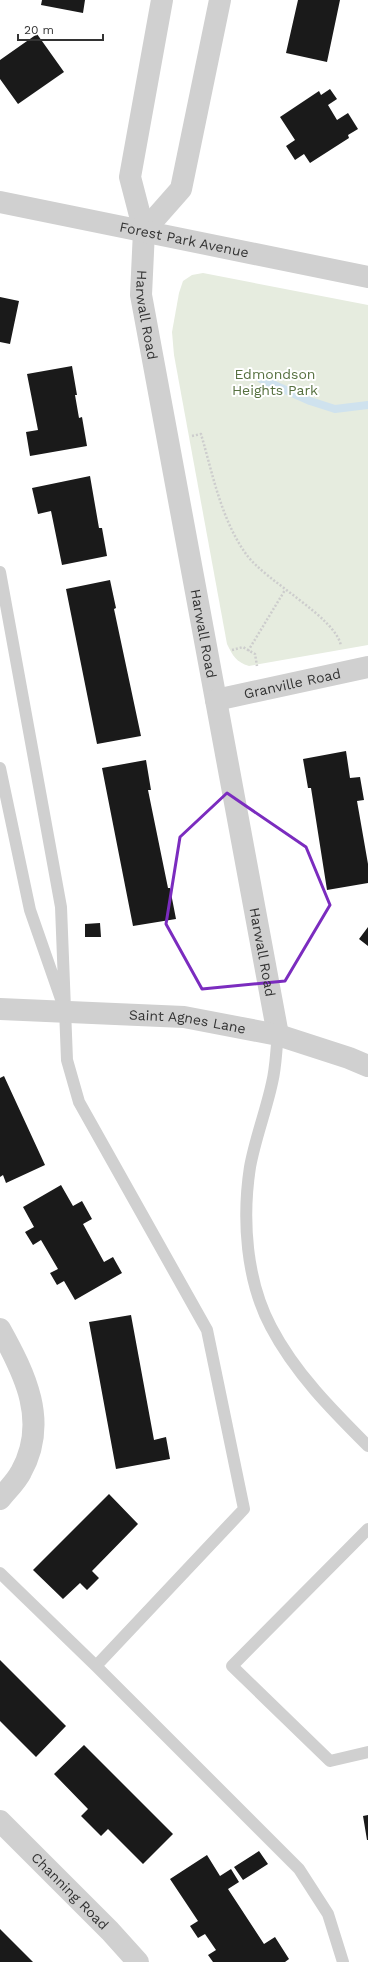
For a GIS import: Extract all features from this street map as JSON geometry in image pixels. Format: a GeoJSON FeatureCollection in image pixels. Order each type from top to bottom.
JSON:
{"type":"FeatureCollection","features":[{"type":"Feature","properties":{"kind":"street","name":"Harwall Road"},"geometry":{"type":"LineString","coordinates":[[162,0],[130,177],[144,232],[141,294],[278,1035]]}},
{"type":"Feature","properties":{"kind":"street"},"geometry":{"type":"LineString","coordinates":[[144,232],[181,189],[220,0]]}},
{"type":"Feature","properties":{"kind":"street","name":"Forest Park Avenue"},"geometry":{"type":"LineString","coordinates":[[0,202],[368,277]]}},
{"type":"Feature","properties":{"kind":"street","name":"Granville Road"},"geometry":{"type":"LineString","coordinates":[[216,700],[368,667]]}},
{"type":"Feature","properties":{"kind":"street","name":"Saint Agnes Lane"},"geometry":{"type":"LineString","coordinates":[[0,1009],[184,1017],[278,1035],[349,1058],[368,1066]]}},
{"type":"Feature","properties":{"kind":"street"},"geometry":{"type":"LineString","coordinates":[[0,1329],[19,1365],[30,1393],[34,1424],[30,1449],[21,1473],[0,1499]]}},
{"type":"Feature","properties":{"kind":"street","name":"Channing Road"},"geometry":{"type":"LineString","coordinates":[[0,1821],[110,1930],[138,1962]]}},
{"type":"Feature","properties":{"kind":"lane"},"geometry":{"type":"LineString","coordinates":[[0,572],[62,907],[67,1060],[79,1102],[207,1330],[244,1508],[96,1666]]}},
{"type":"Feature","properties":{"kind":"lane"},"geometry":{"type":"LineString","coordinates":[[0,768],[30,910],[66,1011]]}},
{"type":"Feature","properties":{"kind":"lane"},"geometry":{"type":"LineString","coordinates":[[278,1035],[273,1081],[250,1175],[247,1206],[248,1244],[254,1286],[271,1327],[293,1362],[327,1404],[368,1446]]}},
{"type":"Feature","properties":{"kind":"lane"},"geometry":{"type":"LineString","coordinates":[[368,1529],[232,1666],[330,1761],[368,1752]]}},
{"type":"Feature","properties":{"kind":"lane"},"geometry":{"type":"LineString","coordinates":[[0,1573],[96,1666],[298,1869],[328,1914],[343,1962]]}},
{"type":"Feature","properties":{"kind":"path"},"geometry":{"type":"LineString","coordinates":[[168,440],[201,434],[230,530],[247,555],[263,572],[336,633],[340,642],[346,671]]}},
{"type":"Feature","properties":{"kind":"path"},"geometry":{"type":"LineString","coordinates":[[248,651],[285,590]]}},
{"type":"Feature","properties":{"kind":"path"},"geometry":{"type":"LineString","coordinates":[[208,656],[243,647],[255,654],[262,690]]}},
{"type":"Feature","properties":{"kind":"highlighted area"},"geometry":{"type":"Polygon","coordinates":[[[227,793],[306,847],[330,905],[285,981],[202,989],[166,924],[180,837],[227,793]]]}},
{"type":"Feature","properties":{"kind":"green space","name":"Edmondson Heights Park"},"geometry":{"type":"Polygon","coordinates":[[[203,273],[368,305],[368,645],[249,666],[241,663],[235,658],[227,644],[174,355],[172,332],[179,293],[183,281],[192,275],[203,273]]]}},
{"type":"Feature","properties":{"kind":"building"},"geometry":{"type":"Polygon","coordinates":[[[42,0],[85,0],[83,13],[41,5],[42,0]]]}},
{"type":"Feature","properties":{"kind":"building"},"geometry":{"type":"Polygon","coordinates":[[[298,0],[340,0],[327,62],[286,53],[298,0]]]}},
{"type":"Feature","properties":{"kind":"building"},"geometry":{"type":"Polygon","coordinates":[[[37,34],[64,72],[18,104],[0,79],[0,60],[37,34]]]}},
{"type":"Feature","properties":{"kind":"building"},"geometry":{"type":"Polygon","coordinates":[[[330,89],[337,99],[328,105],[337,120],[348,113],[358,129],[348,135],[349,138],[310,163],[304,154],[295,160],[286,146],[295,140],[280,117],[319,91],[321,95],[330,89]]]}},
{"type":"Feature","properties":{"kind":"building"},"geometry":{"type":"Polygon","coordinates":[[[0,297],[19,301],[10,344],[0,342],[0,297]]]}},
{"type":"Feature","properties":{"kind":"building"},"geometry":{"type":"Polygon","coordinates":[[[72,366],[79,418],[82,417],[87,446],[30,456],[26,432],[38,430],[27,374],[72,366]]]}},
{"type":"Feature","properties":{"kind":"building"},"geometry":{"type":"Polygon","coordinates":[[[90,476],[99,528],[102,528],[107,556],[62,565],[51,511],[38,514],[32,488],[90,476]]]}},
{"type":"Feature","properties":{"kind":"building"},"geometry":{"type":"Polygon","coordinates":[[[110,580],[116,608],[114,609],[141,736],[97,744],[66,589],[110,580]]]}},
{"type":"Feature","properties":{"kind":"building"},"geometry":{"type":"Polygon","coordinates":[[[346,751],[350,778],[360,777],[364,800],[357,801],[368,864],[368,883],[327,890],[311,788],[308,788],[303,759],[346,751]]]}},
{"type":"Feature","properties":{"kind":"building"},"geometry":{"type":"Polygon","coordinates":[[[146,760],[151,790],[148,790],[168,888],[170,888],[176,919],[133,926],[102,768],[146,760]]]}},
{"type":"Feature","properties":{"kind":"building"},"geometry":{"type":"Polygon","coordinates":[[[100,923],[101,937],[85,937],[85,924],[100,923]]]}},
{"type":"Feature","properties":{"kind":"building"},"geometry":{"type":"Polygon","coordinates":[[[368,927],[368,946],[359,939],[368,927]]]}},
{"type":"Feature","properties":{"kind":"building"},"geometry":{"type":"Polygon","coordinates":[[[4,1076],[45,1165],[6,1183],[3,1175],[0,1177],[0,1078],[4,1076]]]}},
{"type":"Feature","properties":{"kind":"building"},"geometry":{"type":"Polygon","coordinates":[[[61,1185],[73,1206],[82,1201],[92,1219],[83,1224],[104,1262],[113,1257],[122,1273],[75,1300],[64,1281],[57,1285],[50,1273],[58,1269],[41,1240],[33,1245],[25,1232],[34,1227],[23,1207],[61,1185]]]}},
{"type":"Feature","properties":{"kind":"building"},"geometry":{"type":"Polygon","coordinates":[[[131,1315],[154,1440],[166,1437],[170,1459],[116,1469],[89,1322],[131,1315]]]}},
{"type":"Feature","properties":{"kind":"building"},"geometry":{"type":"Polygon","coordinates":[[[109,1494],[138,1524],[92,1571],[99,1578],[87,1590],[80,1583],[63,1599],[33,1570],[109,1494]]]}},
{"type":"Feature","properties":{"kind":"building"},"geometry":{"type":"Polygon","coordinates":[[[0,1660],[66,1726],[36,1757],[0,1721],[0,1660]]]}},
{"type":"Feature","properties":{"kind":"building"},"geometry":{"type":"Polygon","coordinates":[[[84,1745],[173,1834],[143,1864],[108,1829],[101,1836],[81,1816],[88,1809],[54,1774],[84,1745]]]}},
{"type":"Feature","properties":{"kind":"building"},"geometry":{"type":"Polygon","coordinates":[[[368,1815],[368,1840],[367,1840],[363,1816],[368,1815]]]}},
{"type":"Feature","properties":{"kind":"building"},"geometry":{"type":"Polygon","coordinates":[[[259,1851],[268,1864],[243,1880],[234,1867],[259,1851]]]}},
{"type":"Feature","properties":{"kind":"building"},"geometry":{"type":"Polygon","coordinates":[[[207,1855],[220,1876],[231,1869],[239,1882],[228,1889],[264,1944],[275,1937],[289,1959],[285,1962],[213,1962],[208,1955],[216,1950],[205,1934],[198,1938],[190,1926],[198,1921],[170,1879],[207,1855]]]}},
{"type":"Feature","properties":{"kind":"building"},"geometry":{"type":"Polygon","coordinates":[[[0,1929],[33,1962],[0,1962],[0,1929]]]}},
{"type":"Feature","properties":{"kind":"waterway"},"geometry":{"type":"LineString","coordinates":[[261,379],[310,401],[335,409],[368,405]]}}]}
